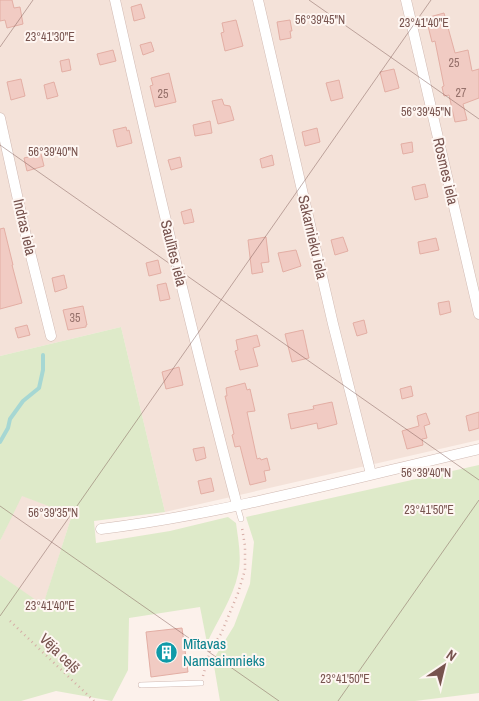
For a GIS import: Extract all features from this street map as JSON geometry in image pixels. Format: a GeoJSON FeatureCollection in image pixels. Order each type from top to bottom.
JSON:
{"type":"FeatureCollection","features":[{"type":"Feature","properties":{"kind":"street","name":"Saulītes iela"},"geometry":{"type":"LineString","coordinates":[[115,0],[168,230],[237,505]]}},
{"type":"Feature","properties":{"kind":"street","name":"Sakarnieku iela"},"geometry":{"type":"LineString","coordinates":[[258,0],[331,314],[371,474]]}},
{"type":"Feature","properties":{"kind":"street","name":"Rosmes iela"},"geometry":{"type":"LineString","coordinates":[[406,0],[479,314]]}},
{"type":"Feature","properties":{"kind":"street","name":"Indras iela"},"geometry":{"type":"LineString","coordinates":[[0,118],[26,236],[51,336]]}},
{"type":"Feature","properties":{"kind":"street"},"geometry":{"type":"LineString","coordinates":[[101,529],[157,522],[237,505],[479,448]]}},
{"type":"Feature","properties":{"kind":"lane"},"geometry":{"type":"LineString","coordinates":[[237,505],[241,519]]}},
{"type":"Feature","properties":{"kind":"lane"},"geometry":{"type":"LineString","coordinates":[[141,685],[201,683]]}},
{"type":"Feature","properties":{"kind":"path"},"geometry":{"type":"LineString","coordinates":[[201,683],[210,650],[221,634],[245,570],[245,546],[241,519]]}},
{"type":"Feature","properties":{"kind":"path","name":"Vēja ceļš"},"geometry":{"type":"LineString","coordinates":[[10,621],[94,701]]}},
{"type":"Feature","properties":{"kind":"shaded area"},"geometry":{"type":"Polygon","coordinates":[[[0,0],[479,0],[479,440],[165,512],[121,327],[0,356],[0,0]]]}},
{"type":"Feature","properties":{"kind":"shaded area"},"geometry":{"type":"Polygon","coordinates":[[[21,495],[72,515],[43,606],[0,575],[0,541],[21,495]]]}},
{"type":"Feature","properties":{"kind":"green space"},"geometry":{"type":"Polygon","coordinates":[[[121,327],[165,512],[94,521],[96,543],[170,531],[228,517],[236,523],[239,542],[240,561],[236,583],[229,601],[207,643],[200,607],[129,618],[128,670],[112,701],[56,691],[21,701],[0,701],[0,575],[43,605],[72,515],[22,496],[0,541],[0,356],[121,327]]]}},
{"type":"Feature","properties":{"kind":"green space"},"geometry":{"type":"Polygon","coordinates":[[[479,465],[479,693],[415,701],[220,701],[213,660],[234,626],[250,584],[254,542],[246,517],[479,465]]]}},
{"type":"Feature","properties":{"kind":"building"},"geometry":{"type":"Polygon","coordinates":[[[0,0],[12,0],[14,8],[20,7],[23,24],[7,28],[5,20],[0,21],[0,0]]]}},
{"type":"Feature","properties":{"kind":"building"},"geometry":{"type":"Polygon","coordinates":[[[141,4],[145,18],[134,21],[131,7],[141,4]]]}},
{"type":"Feature","properties":{"kind":"building"},"geometry":{"type":"Polygon","coordinates":[[[444,13],[455,53],[468,50],[472,71],[479,69],[479,98],[463,104],[467,120],[455,122],[449,95],[444,96],[442,87],[444,86],[435,41],[432,42],[426,18],[444,13]]]}},
{"type":"Feature","properties":{"kind":"building"},"geometry":{"type":"Polygon","coordinates":[[[236,20],[243,46],[225,51],[221,33],[224,32],[222,23],[236,20]]]}},
{"type":"Feature","properties":{"kind":"building"},"geometry":{"type":"Polygon","coordinates":[[[290,20],[291,38],[280,40],[277,22],[290,20]]]}},
{"type":"Feature","properties":{"kind":"building"},"geometry":{"type":"Polygon","coordinates":[[[151,42],[154,51],[143,55],[140,45],[151,42]]]}},
{"type":"Feature","properties":{"kind":"building"},"geometry":{"type":"Polygon","coordinates":[[[113,50],[116,61],[100,65],[97,54],[113,50]]]}},
{"type":"Feature","properties":{"kind":"building"},"geometry":{"type":"Polygon","coordinates":[[[69,59],[71,70],[62,72],[60,61],[69,59]]]}},
{"type":"Feature","properties":{"kind":"building"},"geometry":{"type":"Polygon","coordinates":[[[394,69],[399,88],[385,92],[380,72],[394,69]]]}},
{"type":"Feature","properties":{"kind":"building"},"geometry":{"type":"Polygon","coordinates":[[[169,73],[176,102],[155,107],[150,86],[153,85],[151,78],[169,73]]]}},
{"type":"Feature","properties":{"kind":"building"},"geometry":{"type":"Polygon","coordinates":[[[21,79],[25,96],[11,100],[7,82],[21,79]]]}},
{"type":"Feature","properties":{"kind":"building"},"geometry":{"type":"Polygon","coordinates":[[[339,80],[343,98],[331,101],[326,83],[339,80]]]}},
{"type":"Feature","properties":{"kind":"building"},"geometry":{"type":"Polygon","coordinates":[[[54,82],[58,96],[47,99],[44,85],[54,82]]]}},
{"type":"Feature","properties":{"kind":"building"},"geometry":{"type":"Polygon","coordinates":[[[222,99],[224,105],[230,106],[234,120],[218,124],[212,101],[222,99]]]}},
{"type":"Feature","properties":{"kind":"building"},"geometry":{"type":"Polygon","coordinates":[[[210,121],[212,133],[195,136],[193,125],[210,121]]]}},
{"type":"Feature","properties":{"kind":"building"},"geometry":{"type":"Polygon","coordinates":[[[126,127],[127,131],[129,130],[132,143],[117,147],[113,130],[126,127]]]}},
{"type":"Feature","properties":{"kind":"building"},"geometry":{"type":"Polygon","coordinates":[[[317,128],[320,142],[305,146],[302,132],[317,128]]]}},
{"type":"Feature","properties":{"kind":"building"},"geometry":{"type":"Polygon","coordinates":[[[412,142],[413,152],[403,154],[401,144],[412,142]]]}},
{"type":"Feature","properties":{"kind":"building"},"geometry":{"type":"Polygon","coordinates":[[[41,154],[44,166],[27,171],[24,158],[41,154]]]}},
{"type":"Feature","properties":{"kind":"building"},"geometry":{"type":"Polygon","coordinates":[[[272,155],[274,165],[262,168],[260,159],[272,155]]]}},
{"type":"Feature","properties":{"kind":"building"},"geometry":{"type":"Polygon","coordinates":[[[180,157],[182,167],[171,170],[168,160],[180,157]]]}},
{"type":"Feature","properties":{"kind":"building"},"geometry":{"type":"Polygon","coordinates":[[[425,184],[428,197],[415,200],[412,187],[425,184]]]}},
{"type":"Feature","properties":{"kind":"building"},"geometry":{"type":"Polygon","coordinates":[[[191,209],[194,222],[184,224],[181,212],[191,209]]]}},
{"type":"Feature","properties":{"kind":"building"},"geometry":{"type":"Polygon","coordinates":[[[4,228],[22,303],[0,309],[0,229],[4,228]]]}},
{"type":"Feature","properties":{"kind":"building"},"geometry":{"type":"Polygon","coordinates":[[[266,237],[269,262],[261,263],[263,272],[252,274],[248,240],[266,237]]]}},
{"type":"Feature","properties":{"kind":"building"},"geometry":{"type":"Polygon","coordinates":[[[343,237],[348,251],[335,255],[331,240],[343,237]]]}},
{"type":"Feature","properties":{"kind":"building"},"geometry":{"type":"Polygon","coordinates":[[[436,238],[439,250],[420,254],[418,242],[436,238]]]}},
{"type":"Feature","properties":{"kind":"building"},"geometry":{"type":"Polygon","coordinates":[[[296,250],[301,266],[283,272],[278,253],[296,250]]]}},
{"type":"Feature","properties":{"kind":"building"},"geometry":{"type":"Polygon","coordinates":[[[158,260],[161,273],[149,276],[146,263],[158,260]]]}},
{"type":"Feature","properties":{"kind":"building"},"geometry":{"type":"Polygon","coordinates":[[[64,275],[67,288],[55,292],[52,278],[64,275]]]}},
{"type":"Feature","properties":{"kind":"building"},"geometry":{"type":"Polygon","coordinates":[[[166,283],[170,299],[160,301],[157,285],[166,283]]]}},
{"type":"Feature","properties":{"kind":"building"},"geometry":{"type":"Polygon","coordinates":[[[449,301],[451,312],[440,315],[438,303],[449,301]]]}},
{"type":"Feature","properties":{"kind":"building"},"geometry":{"type":"Polygon","coordinates":[[[83,306],[86,327],[68,330],[63,310],[83,306]]]}},
{"type":"Feature","properties":{"kind":"building"},"geometry":{"type":"Polygon","coordinates":[[[364,320],[367,333],[357,336],[353,323],[364,320]]]}},
{"type":"Feature","properties":{"kind":"building"},"geometry":{"type":"Polygon","coordinates":[[[27,325],[30,335],[18,338],[15,328],[27,325]]]}},
{"type":"Feature","properties":{"kind":"building"},"geometry":{"type":"Polygon","coordinates":[[[303,330],[309,358],[292,362],[285,334],[303,330]]]}},
{"type":"Feature","properties":{"kind":"building"},"geometry":{"type":"Polygon","coordinates":[[[257,335],[260,346],[253,348],[258,366],[240,370],[235,351],[238,350],[236,340],[257,335]]]}},
{"type":"Feature","properties":{"kind":"building"},"geometry":{"type":"Polygon","coordinates":[[[179,367],[183,385],[166,389],[162,372],[179,367]]]}},
{"type":"Feature","properties":{"kind":"building"},"geometry":{"type":"Polygon","coordinates":[[[245,383],[247,390],[250,389],[255,411],[247,412],[257,459],[267,458],[270,470],[264,471],[266,481],[250,485],[240,446],[235,447],[232,435],[234,434],[225,396],[227,396],[226,388],[245,383]]]}},
{"type":"Feature","properties":{"kind":"building"},"geometry":{"type":"Polygon","coordinates":[[[411,386],[413,396],[402,399],[400,389],[411,386]]]}},
{"type":"Feature","properties":{"kind":"building"},"geometry":{"type":"Polygon","coordinates":[[[332,402],[337,424],[318,429],[317,423],[291,429],[288,414],[314,409],[313,406],[332,402]]]}},
{"type":"Feature","properties":{"kind":"building"},"geometry":{"type":"Polygon","coordinates":[[[479,412],[479,428],[469,431],[466,416],[479,412]]]}},
{"type":"Feature","properties":{"kind":"building"},"geometry":{"type":"Polygon","coordinates":[[[426,413],[430,424],[424,426],[427,438],[422,439],[423,445],[407,449],[402,431],[419,426],[417,416],[426,413]]]}},
{"type":"Feature","properties":{"kind":"building"},"geometry":{"type":"Polygon","coordinates":[[[204,447],[206,458],[196,461],[193,449],[204,447]]]}},
{"type":"Feature","properties":{"kind":"building"},"geometry":{"type":"Polygon","coordinates":[[[211,478],[214,491],[201,494],[198,481],[211,478]]]}},
{"type":"Feature","properties":{"kind":"building","name":"Mītavas Namsaimnieks"},"geometry":{"type":"Polygon","coordinates":[[[182,628],[188,672],[151,677],[146,632],[182,628]]]}},
{"type":"Feature","properties":{"kind":"waterway"},"geometry":{"type":"LineString","coordinates":[[0,442],[8,428],[10,419],[23,401],[39,388],[43,370],[43,355]]}},
{"type":"Feature","properties":{"kind":"place","name":"Mītavas Namsaimnieks"},"geometry":{"type":"Point","coordinates":[167,652]}}]}
